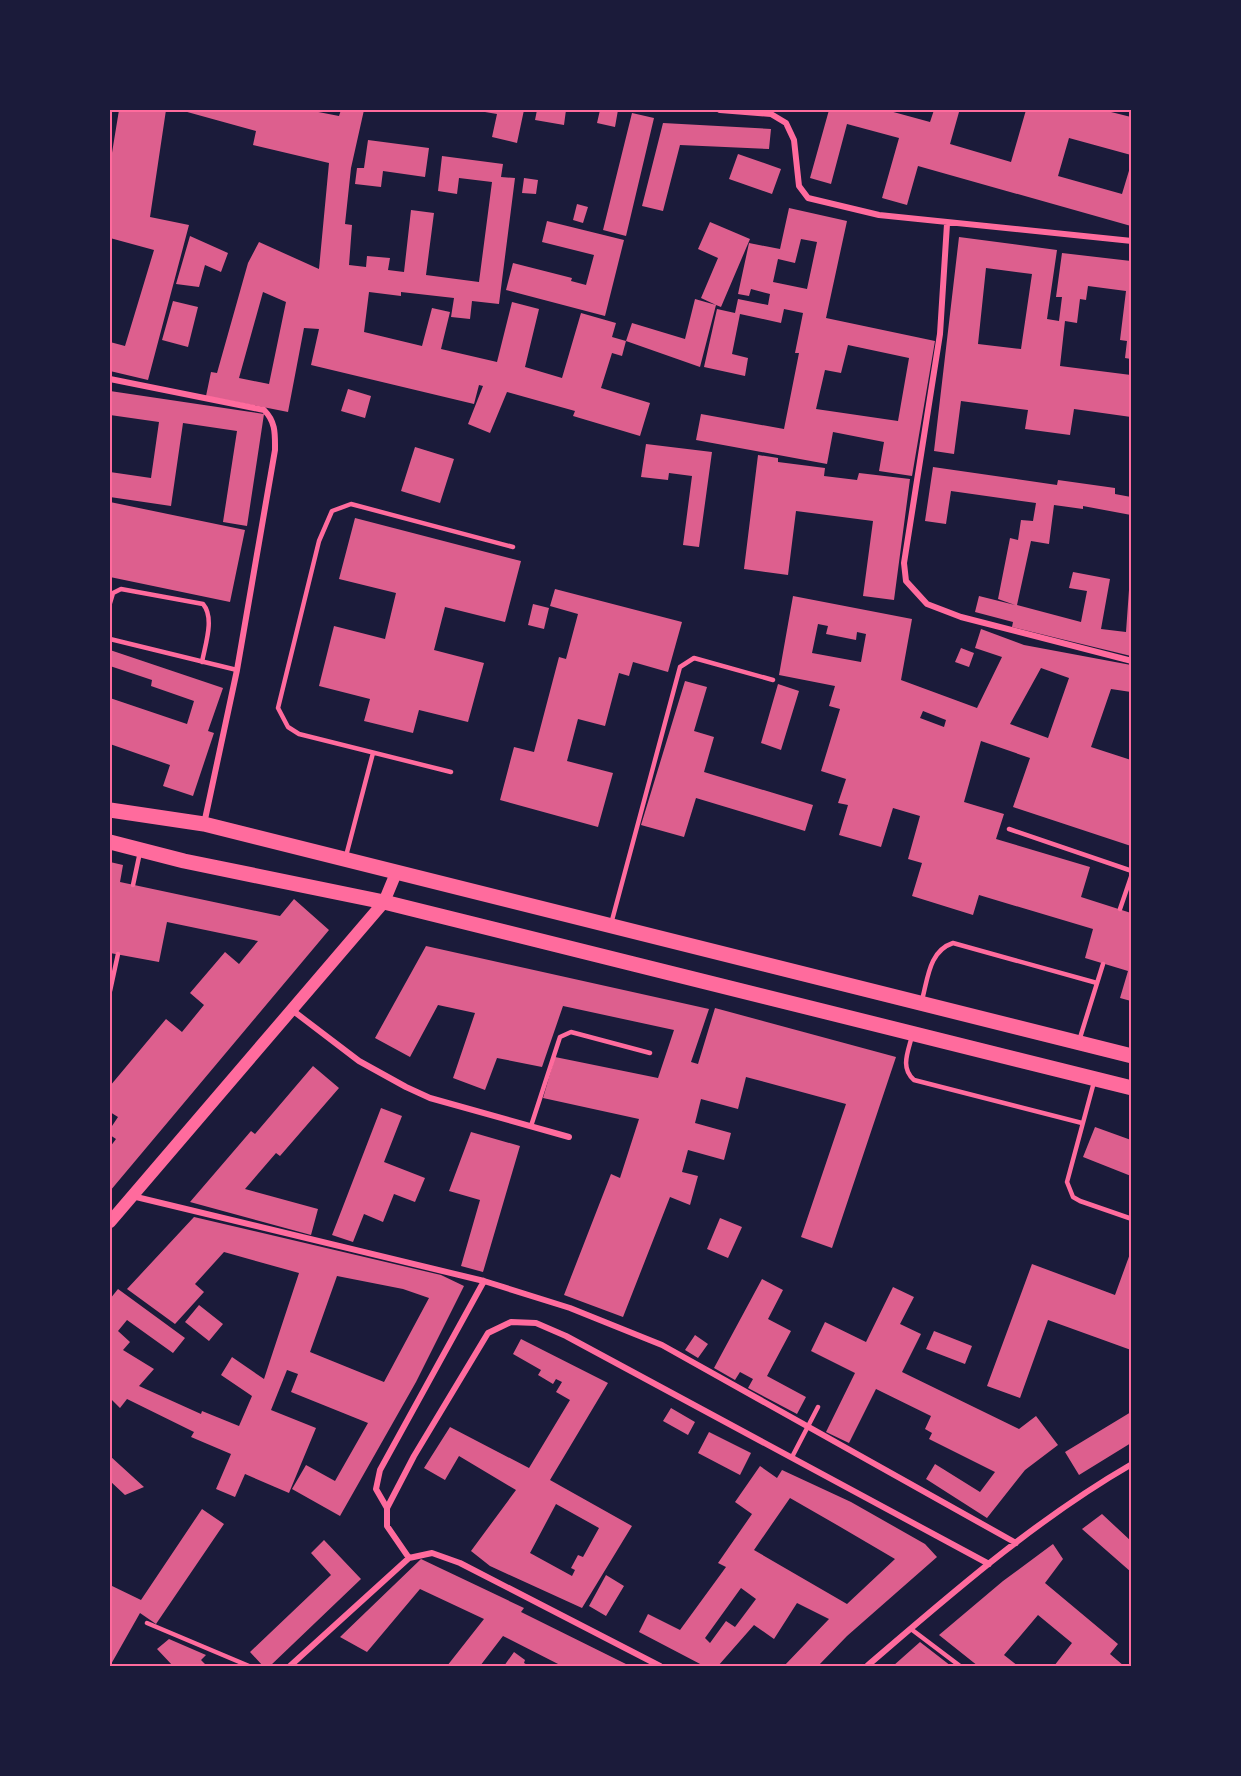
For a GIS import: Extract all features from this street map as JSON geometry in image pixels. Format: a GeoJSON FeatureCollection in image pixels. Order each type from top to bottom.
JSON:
{"type":"FeatureCollection","features":[{"type":"Feature","properties":{"kind":"main road"},"geometry":{"type":"LineString","coordinates":[[110,810],[204,824],[1131,1056]]}},
{"type":"Feature","properties":{"kind":"main road"},"geometry":{"type":"LineString","coordinates":[[110,842],[384,902],[1131,1088]]}},
{"type":"Feature","properties":{"kind":"main road"},"geometry":{"type":"LineString","coordinates":[[110,1222],[384,902],[396,873]]}},
{"type":"Feature","properties":{"kind":"street"},"geometry":{"type":"LineString","coordinates":[[720,110],[771,114],[786,123],[794,140],[800,186],[808,198],[879,215],[947,224],[1131,241]]}},
{"type":"Feature","properties":{"kind":"street"},"geometry":{"type":"LineString","coordinates":[[947,224],[940,334],[904,563],[906,581],[927,604],[961,617],[1131,661]]}},
{"type":"Feature","properties":{"kind":"street"},"geometry":{"type":"LineString","coordinates":[[110,379],[264,410],[272,418],[275,450],[237,670],[204,824]]}},
{"type":"Feature","properties":{"kind":"street"},"geometry":{"type":"LineString","coordinates":[[292,1009],[358,1061],[406,1087],[430,1098],[569,1137]]}},
{"type":"Feature","properties":{"kind":"street"},"geometry":{"type":"LineString","coordinates":[[132,1196],[484,1281],[570,1308],[662,1345],[1016,1543]]}},
{"type":"Feature","properties":{"kind":"street"},"geometry":{"type":"LineString","coordinates":[[387,1508],[376,1490],[380,1470],[484,1281]]}},
{"type":"Feature","properties":{"kind":"street"},"geometry":{"type":"LineString","coordinates":[[409,1558],[387,1526],[387,1508],[414,1456],[488,1334],[511,1322],[536,1323],[566,1335],[989,1564]]}},
{"type":"Feature","properties":{"kind":"street"},"geometry":{"type":"LineString","coordinates":[[867,1666],[1016,1543],[1085,1491],[1131,1464]]}},
{"type":"Feature","properties":{"kind":"street"},"geometry":{"type":"LineString","coordinates":[[290,1666],[409,1558],[432,1553],[460,1563],[660,1666]]}},
{"type":"Feature","properties":{"kind":"lane"},"geometry":{"type":"LineString","coordinates":[[451,772],[299,734],[288,726],[278,708],[319,541],[328,517],[339,507],[351,504],[513,547]]}},
{"type":"Feature","properties":{"kind":"lane"},"geometry":{"type":"LineString","coordinates":[[110,603],[113,593],[122,589],[203,604],[208,610],[209,620],[202,662]]}},
{"type":"Feature","properties":{"kind":"lane"},"geometry":{"type":"LineString","coordinates":[[110,639],[237,670]]}},
{"type":"Feature","properties":{"kind":"lane"},"geometry":{"type":"LineString","coordinates":[[610,927],[680,667],[694,658],[773,680]]}},
{"type":"Feature","properties":{"kind":"lane"},"geometry":{"type":"LineString","coordinates":[[345,861],[373,753]]}},
{"type":"Feature","properties":{"kind":"lane"},"geometry":{"type":"LineString","coordinates":[[1009,829],[1131,872],[1120,909]]}},
{"type":"Feature","properties":{"kind":"lane"},"geometry":{"type":"LineString","coordinates":[[133,885],[141,850]]}},
{"type":"Feature","properties":{"kind":"lane"},"geometry":{"type":"LineString","coordinates":[[921,1005],[934,957],[944,946],[953,943],[1097,983]]}},
{"type":"Feature","properties":{"kind":"lane"},"geometry":{"type":"LineString","coordinates":[[110,991],[117,954]]}},
{"type":"Feature","properties":{"kind":"lane"},"geometry":{"type":"LineString","coordinates":[[1078,1043],[1103,964]]}},
{"type":"Feature","properties":{"kind":"lane"},"geometry":{"type":"LineString","coordinates":[[531,1126],[560,1037],[571,1032],[650,1053]]}},
{"type":"Feature","properties":{"kind":"lane"},"geometry":{"type":"LineString","coordinates":[[913,1034],[905,1063],[907,1074],[914,1080],[1082,1123]]}},
{"type":"Feature","properties":{"kind":"lane"},"geometry":{"type":"LineString","coordinates":[[1095,1079],[1067,1173],[1067,1182],[1073,1197],[1131,1219]]}},
{"type":"Feature","properties":{"kind":"lane"},"geometry":{"type":"LineString","coordinates":[[792,1457],[818,1407]]}},
{"type":"Feature","properties":{"kind":"lane"},"geometry":{"type":"LineString","coordinates":[[147,1623],[249,1666]]}},
{"type":"Feature","properties":{"kind":"lane"},"geometry":{"type":"LineString","coordinates":[[911,1629],[960,1666]]}},
{"type":"Feature","properties":{"kind":"building"},"geometry":{"type":"Polygon","coordinates":[[[119,110],[166,110],[150,217],[189,225],[148,380],[110,371],[110,342],[125,346],[154,250],[110,238],[110,165],[119,110]]]}},
{"type":"Feature","properties":{"kind":"building"},"geometry":{"type":"Polygon","coordinates":[[[180,110],[308,110],[339,116],[341,110],[364,110],[351,168],[345,224],[352,225],[349,265],[366,267],[367,256],[390,258],[388,270],[404,272],[411,210],[434,213],[426,275],[479,282],[492,182],[459,178],[457,194],[438,191],[442,156],[503,164],[501,177],[515,178],[499,304],[472,301],[470,319],[451,317],[454,298],[401,292],[401,296],[369,292],[364,332],[422,346],[432,308],[450,312],[441,349],[497,362],[512,302],[539,309],[525,367],[562,378],[581,313],[616,323],[612,337],[626,341],[622,356],[612,353],[601,388],[650,403],[640,436],[573,416],[575,411],[507,392],[490,433],[468,424],[483,386],[479,385],[474,404],[311,365],[319,329],[304,328],[288,412],[206,396],[211,372],[217,373],[248,263],[259,242],[319,269],[329,163],[253,145],[256,131],[180,110]],[[263,292],[239,378],[269,384],[286,302],[263,292]]]}},
{"type":"Feature","properties":{"kind":"building"},"geometry":{"type":"Polygon","coordinates":[[[524,110],[517,143],[492,137],[497,114],[479,111],[524,110]]]}},
{"type":"Feature","properties":{"kind":"building"},"geometry":{"type":"Polygon","coordinates":[[[537,110],[566,110],[564,125],[535,120],[537,110]]]}},
{"type":"Feature","properties":{"kind":"building"},"geometry":{"type":"Polygon","coordinates":[[[600,110],[618,110],[615,127],[597,123],[600,110]]]}},
{"type":"Feature","properties":{"kind":"building"},"geometry":{"type":"Polygon","coordinates":[[[829,110],[886,110],[930,122],[934,110],[959,112],[950,144],[1011,162],[1026,110],[1103,110],[1131,117],[1131,155],[1069,138],[1058,176],[1122,194],[1131,164],[1131,226],[918,166],[907,205],[882,198],[899,138],[847,124],[831,184],[810,178],[829,110]]]}},
{"type":"Feature","properties":{"kind":"building"},"geometry":{"type":"Polygon","coordinates":[[[632,113],[654,118],[626,236],[603,230],[632,113]]]}},
{"type":"Feature","properties":{"kind":"building"},"geometry":{"type":"Polygon","coordinates":[[[663,123],[771,129],[769,149],[680,145],[663,211],[642,206],[663,123]]]}},
{"type":"Feature","properties":{"kind":"building"},"geometry":{"type":"Polygon","coordinates":[[[368,140],[429,148],[425,177],[383,171],[381,187],[355,184],[357,168],[364,168],[368,140]]]}},
{"type":"Feature","properties":{"kind":"building"},"geometry":{"type":"Polygon","coordinates":[[[738,154],[781,169],[772,194],[729,179],[738,154]]]}},
{"type":"Feature","properties":{"kind":"building"},"geometry":{"type":"Polygon","coordinates":[[[524,178],[538,180],[536,194],[522,193],[524,178]]]}},
{"type":"Feature","properties":{"kind":"building"},"geometry":{"type":"Polygon","coordinates":[[[577,204],[588,207],[583,223],[573,220],[577,204]]]}},
{"type":"Feature","properties":{"kind":"building"},"geometry":{"type":"Polygon","coordinates":[[[789,208],[847,221],[826,318],[935,341],[912,476],[879,471],[884,442],[833,432],[827,464],[696,440],[701,414],[784,429],[799,353],[795,353],[803,313],[784,309],[781,323],[740,314],[732,354],[748,358],[745,376],[704,367],[717,309],[735,313],[738,299],[768,305],[770,294],[751,289],[749,296],[738,294],[749,243],[780,249],[789,208]],[[801,239],[795,263],[778,259],[773,282],[807,289],[817,242],[801,239]],[[848,345],[841,373],[825,370],[816,409],[898,421],[909,358],[848,345]]]}},
{"type":"Feature","properties":{"kind":"building"},"geometry":{"type":"Polygon","coordinates":[[[547,221],[624,240],[605,316],[506,290],[513,263],[572,278],[571,281],[586,285],[594,255],[542,242],[547,221]]]}},
{"type":"Feature","properties":{"kind":"building"},"geometry":{"type":"Polygon","coordinates":[[[710,222],[750,239],[721,307],[701,298],[718,258],[698,249],[710,222]]]}},
{"type":"Feature","properties":{"kind":"building"},"geometry":{"type":"Polygon","coordinates":[[[190,236],[228,253],[221,272],[205,265],[199,287],[176,284],[190,236]]]}},
{"type":"Feature","properties":{"kind":"building"},"geometry":{"type":"Polygon","coordinates":[[[959,237],[1057,250],[1047,319],[1059,321],[1062,297],[1056,297],[1062,253],[1131,261],[1131,359],[1125,358],[1127,341],[1120,340],[1126,291],[1088,286],[1086,300],[1080,299],[1077,323],[1065,321],[1060,366],[1131,375],[1131,417],[1074,409],[1070,435],[1025,429],[1028,410],[961,401],[954,454],[934,451],[959,237]],[[986,268],[978,344],[1021,349],[1032,274],[986,268]]]}},
{"type":"Feature","properties":{"kind":"building"},"geometry":{"type":"Polygon","coordinates":[[[695,299],[716,305],[700,367],[626,341],[632,323],[685,339],[695,299]]]}},
{"type":"Feature","properties":{"kind":"building"},"geometry":{"type":"Polygon","coordinates":[[[173,301],[198,307],[188,347],[162,340],[173,301]]]}},
{"type":"Feature","properties":{"kind":"building"},"geometry":{"type":"Polygon","coordinates":[[[348,389],[371,396],[365,418],[341,411],[348,389]]]}},
{"type":"Feature","properties":{"kind":"building"},"geometry":{"type":"Polygon","coordinates":[[[110,391],[264,414],[247,526],[223,522],[237,431],[183,423],[171,506],[110,497],[110,472],[151,478],[159,422],[110,415],[110,391]]]}},
{"type":"Feature","properties":{"kind":"building"},"geometry":{"type":"Polygon","coordinates":[[[646,444],[712,452],[699,547],[683,545],[692,476],[669,473],[668,480],[641,477],[646,444]]]}},
{"type":"Feature","properties":{"kind":"building"},"geometry":{"type":"Polygon","coordinates":[[[415,447],[454,459],[440,503],[401,491],[415,447]]]}},
{"type":"Feature","properties":{"kind":"building"},"geometry":{"type":"Polygon","coordinates":[[[758,455],[778,458],[778,462],[825,468],[824,476],[857,480],[859,473],[910,479],[894,600],[863,596],[873,521],[796,511],[788,575],[744,569],[758,455]]]}},
{"type":"Feature","properties":{"kind":"building"},"geometry":{"type":"Polygon","coordinates":[[[933,467],[1057,485],[1058,480],[1115,488],[1115,494],[1131,497],[1131,515],[1083,506],[1083,509],[1054,505],[1049,544],[1031,541],[1017,605],[1081,622],[1087,591],[1069,588],[1073,572],[1110,579],[1101,629],[1126,632],[1131,562],[1131,656],[1012,627],[1013,622],[975,612],[979,596],[1015,605],[998,599],[1010,538],[1018,540],[1021,520],[1033,521],[1036,503],[951,491],[946,524],[925,521],[933,467]]]}},
{"type":"Feature","properties":{"kind":"building"},"geometry":{"type":"Polygon","coordinates":[[[110,502],[245,530],[230,602],[110,577],[110,502]]]}},
{"type":"Feature","properties":{"kind":"building"},"geometry":{"type":"Polygon","coordinates":[[[355,518],[521,561],[505,622],[445,607],[434,650],[484,663],[468,722],[419,710],[413,733],[364,721],[370,699],[319,686],[334,626],[385,639],[396,593],[339,579],[355,518]]]}},
{"type":"Feature","properties":{"kind":"building"},"geometry":{"type":"Polygon","coordinates":[[[555,589],[682,622],[668,672],[633,662],[629,676],[619,673],[605,726],[578,719],[567,761],[613,773],[598,827],[500,800],[514,747],[534,752],[559,657],[566,659],[578,614],[550,606],[555,589]]]}},
{"type":"Feature","properties":{"kind":"building"},"geometry":{"type":"Polygon","coordinates":[[[793,596],[912,619],[901,680],[977,708],[1002,657],[975,648],[981,629],[1024,645],[1131,665],[1131,692],[1111,689],[1091,747],[1131,760],[1131,846],[1013,807],[1030,758],[981,741],[964,802],[1004,814],[996,839],[1090,867],[1081,897],[1131,913],[1131,1001],[1120,998],[1128,971],[1085,958],[1093,929],[979,895],[973,915],[912,896],[922,863],[908,859],[920,816],[893,808],[881,847],[839,835],[848,805],[838,803],[846,779],[821,771],[840,709],[829,706],[835,686],[779,675],[793,596]],[[818,624],[812,653],[861,662],[866,634],[857,632],[856,640],[826,634],[828,626],[818,624]],[[1041,668],[1010,724],[1048,738],[1069,678],[1041,668]],[[923,711],[920,718],[944,727],[946,720],[923,711]]]}},
{"type":"Feature","properties":{"kind":"building"},"geometry":{"type":"Polygon","coordinates":[[[533,604],[549,608],[544,629],[528,625],[533,604]]]}},
{"type":"Feature","properties":{"kind":"building"},"geometry":{"type":"Polygon","coordinates":[[[961,648],[974,653],[969,667],[955,662],[961,648]]]}},
{"type":"Feature","properties":{"kind":"building"},"geometry":{"type":"Polygon","coordinates":[[[110,650],[223,688],[208,731],[214,733],[193,796],[163,786],[170,765],[110,744],[110,698],[187,724],[194,701],[151,686],[152,680],[110,666],[110,650]]]}},
{"type":"Feature","properties":{"kind":"building"},"geometry":{"type":"Polygon","coordinates":[[[685,681],[707,687],[694,731],[714,737],[704,772],[813,805],[805,831],[696,798],[684,837],[641,825],[685,681]]]}},
{"type":"Feature","properties":{"kind":"building"},"geometry":{"type":"Polygon","coordinates":[[[778,684],[799,691],[781,750],[761,743],[778,684]]]}},
{"type":"Feature","properties":{"kind":"building"},"geometry":{"type":"Polygon","coordinates":[[[110,862],[123,865],[120,882],[280,916],[294,899],[329,930],[110,1191],[110,1147],[116,1139],[110,1135],[110,1129],[118,1117],[110,1112],[110,1086],[166,1019],[182,1032],[204,1005],[190,993],[225,952],[239,964],[258,941],[167,922],[159,962],[110,953],[110,862]]]}},
{"type":"Feature","properties":{"kind":"building"},"geometry":{"type":"Polygon","coordinates":[[[426,946],[709,1009],[691,1062],[698,1064],[715,1008],[896,1057],[832,1248],[801,1237],[846,1104],[746,1077],[738,1109],[701,1099],[695,1123],[731,1133],[724,1160],[688,1150],[682,1172],[698,1176],[690,1205],[670,1197],[623,1317],[564,1295],[611,1174],[620,1178],[639,1119],[543,1098],[555,1057],[658,1078],[674,1030],[563,1006],[542,1067],[497,1058],[485,1090],[453,1078],[475,1013],[438,1005],[410,1057],[375,1038],[426,946]]]}},
{"type":"Feature","properties":{"kind":"building"},"geometry":{"type":"Polygon","coordinates":[[[313,1066],[339,1088],[280,1156],[276,1153],[245,1189],[318,1209],[311,1235],[190,1202],[251,1131],[255,1134],[313,1066]]]}},
{"type":"Feature","properties":{"kind":"building"},"geometry":{"type":"Polygon","coordinates":[[[381,1108],[402,1116],[384,1162],[425,1178],[415,1202],[394,1194],[383,1222],[364,1214],[353,1242],[332,1235],[381,1108]]]}},
{"type":"Feature","properties":{"kind":"building"},"geometry":{"type":"Polygon","coordinates":[[[1095,1127],[1131,1140],[1131,1176],[1083,1157],[1095,1127]]]}},
{"type":"Feature","properties":{"kind":"building"},"geometry":{"type":"Polygon","coordinates":[[[471,1132],[520,1146],[483,1272],[461,1266],[480,1200],[449,1191],[471,1132]]]}},
{"type":"Feature","properties":{"kind":"building"},"geometry":{"type":"Polygon","coordinates":[[[194,1217],[441,1275],[464,1286],[416,1382],[340,1516],[292,1489],[306,1465],[335,1481],[368,1423],[291,1392],[298,1374],[287,1370],[271,1410],[316,1428],[289,1493],[245,1474],[235,1497],[216,1489],[231,1454],[191,1437],[194,1432],[127,1399],[120,1408],[110,1398],[110,1299],[118,1289],[185,1338],[173,1353],[127,1320],[118,1331],[130,1342],[123,1350],[154,1369],[139,1386],[201,1414],[202,1411],[239,1426],[252,1396],[221,1375],[232,1357],[264,1379],[299,1273],[224,1252],[195,1284],[204,1292],[175,1324],[127,1289],[194,1217]],[[337,1276],[310,1352],[384,1382],[429,1298],[403,1289],[337,1276]]]}},
{"type":"Feature","properties":{"kind":"building"},"geometry":{"type":"Polygon","coordinates":[[[720,1218],[742,1227],[728,1258],[707,1249],[720,1218]]]}},
{"type":"Feature","properties":{"kind":"building"},"geometry":{"type":"Polygon","coordinates":[[[1131,1251],[1131,1350],[1048,1320],[1020,1398],[987,1386],[1032,1264],[1115,1295],[1131,1251]]]}},
{"type":"Feature","properties":{"kind":"building"},"geometry":{"type":"Polygon","coordinates":[[[762,1279],[783,1290],[768,1319],[791,1331],[767,1376],[806,1397],[797,1414],[748,1388],[753,1379],[740,1372],[735,1380],[714,1368],[762,1279]]]}},
{"type":"Feature","properties":{"kind":"building"},"geometry":{"type":"Polygon","coordinates":[[[893,1287],[914,1297],[900,1324],[921,1334],[902,1372],[1019,1429],[1036,1416],[1058,1445],[1025,1470],[987,1518],[926,1479],[935,1464],[980,1492],[995,1472],[929,1439],[932,1433],[925,1429],[931,1416],[876,1389],[849,1443],[826,1432],[855,1373],[811,1351],[825,1322],[866,1342],[893,1287]]]}},
{"type":"Feature","properties":{"kind":"building"},"geometry":{"type":"Polygon","coordinates":[[[199,1305],[223,1324],[209,1341],[185,1322],[199,1305]]]}},
{"type":"Feature","properties":{"kind":"building"},"geometry":{"type":"Polygon","coordinates":[[[934,1331],[972,1346],[965,1364],[926,1349],[934,1331]]]}},
{"type":"Feature","properties":{"kind":"building"},"geometry":{"type":"Polygon","coordinates":[[[695,1335],[708,1344],[698,1358],[685,1350],[695,1335]]]}},
{"type":"Feature","properties":{"kind":"building"},"geometry":{"type":"Polygon","coordinates":[[[521,1339],[608,1383],[550,1480],[632,1526],[582,1608],[490,1566],[471,1551],[516,1490],[459,1456],[445,1480],[424,1468],[450,1427],[529,1468],[570,1400],[556,1392],[562,1382],[556,1379],[553,1384],[538,1375],[541,1370],[513,1354],[521,1339]],[[556,1504],[530,1553],[572,1576],[575,1570],[571,1568],[578,1555],[583,1557],[599,1528],[556,1504]]]}},
{"type":"Feature","properties":{"kind":"building"},"geometry":{"type":"Polygon","coordinates":[[[671,1408],[695,1422],[688,1435],[663,1421],[671,1408]]]}},
{"type":"Feature","properties":{"kind":"building"},"geometry":{"type":"Polygon","coordinates":[[[1131,1412],[1131,1443],[1079,1475],[1065,1452],[1131,1412]]]}},
{"type":"Feature","properties":{"kind":"building"},"geometry":{"type":"Polygon","coordinates":[[[709,1432],[751,1453],[740,1475],[698,1453],[709,1432]]]}},
{"type":"Feature","properties":{"kind":"building"},"geometry":{"type":"Polygon","coordinates":[[[110,1456],[144,1487],[125,1495],[110,1481],[110,1456]]]}},
{"type":"Feature","properties":{"kind":"building"},"geometry":{"type":"Polygon","coordinates":[[[760,1466],[777,1478],[782,1470],[851,1502],[925,1544],[937,1557],[847,1636],[818,1666],[784,1666],[829,1619],[797,1603],[774,1639],[754,1625],[718,1666],[704,1666],[639,1632],[648,1614],[680,1630],[726,1567],[718,1563],[752,1514],[735,1502],[760,1466]],[[790,1498],[754,1550],[847,1604],[895,1559],[837,1525],[790,1498]],[[741,1588],[705,1638],[710,1643],[726,1621],[735,1627],[756,1599],[741,1588]]]}},
{"type":"Feature","properties":{"kind":"building"},"geometry":{"type":"Polygon","coordinates":[[[202,1509],[224,1524],[156,1624],[140,1613],[110,1666],[110,1585],[141,1600],[202,1509]]]}},
{"type":"Feature","properties":{"kind":"building"},"geometry":{"type":"Polygon","coordinates":[[[1102,1514],[1131,1541],[1131,1572],[1082,1529],[1102,1514]]]}},
{"type":"Feature","properties":{"kind":"building"},"geometry":{"type":"Polygon","coordinates":[[[324,1540],[361,1579],[270,1666],[263,1666],[250,1652],[331,1575],[311,1553],[324,1540]]]}},
{"type":"Feature","properties":{"kind":"building"},"geometry":{"type":"Polygon","coordinates":[[[1053,1544],[1063,1559],[1045,1583],[1118,1644],[1110,1654],[1124,1666],[1054,1666],[1072,1643],[1038,1615],[1004,1655],[1018,1666],[978,1666],[939,1635],[1003,1581],[1053,1544]]]}},
{"type":"Feature","properties":{"kind":"building"},"geometry":{"type":"Polygon","coordinates":[[[421,1559],[524,1608],[521,1612],[630,1666],[562,1666],[503,1636],[480,1666],[447,1666],[484,1619],[420,1589],[367,1652],[340,1637],[421,1559]]]}},
{"type":"Feature","properties":{"kind":"building"},"geometry":{"type":"Polygon","coordinates":[[[606,1575],[624,1586],[606,1616],[589,1606],[606,1575]]]}},
{"type":"Feature","properties":{"kind":"building"},"geometry":{"type":"Polygon","coordinates":[[[169,1639],[206,1655],[201,1660],[207,1666],[173,1666],[157,1649],[169,1639]]]}},
{"type":"Feature","properties":{"kind":"building"},"geometry":{"type":"Polygon","coordinates":[[[920,1642],[951,1666],[893,1666],[920,1642]]]}},
{"type":"Feature","properties":{"kind":"building"},"geometry":{"type":"Polygon","coordinates":[[[514,1652],[525,1660],[524,1663],[529,1666],[504,1666],[514,1652]]]}}]}
